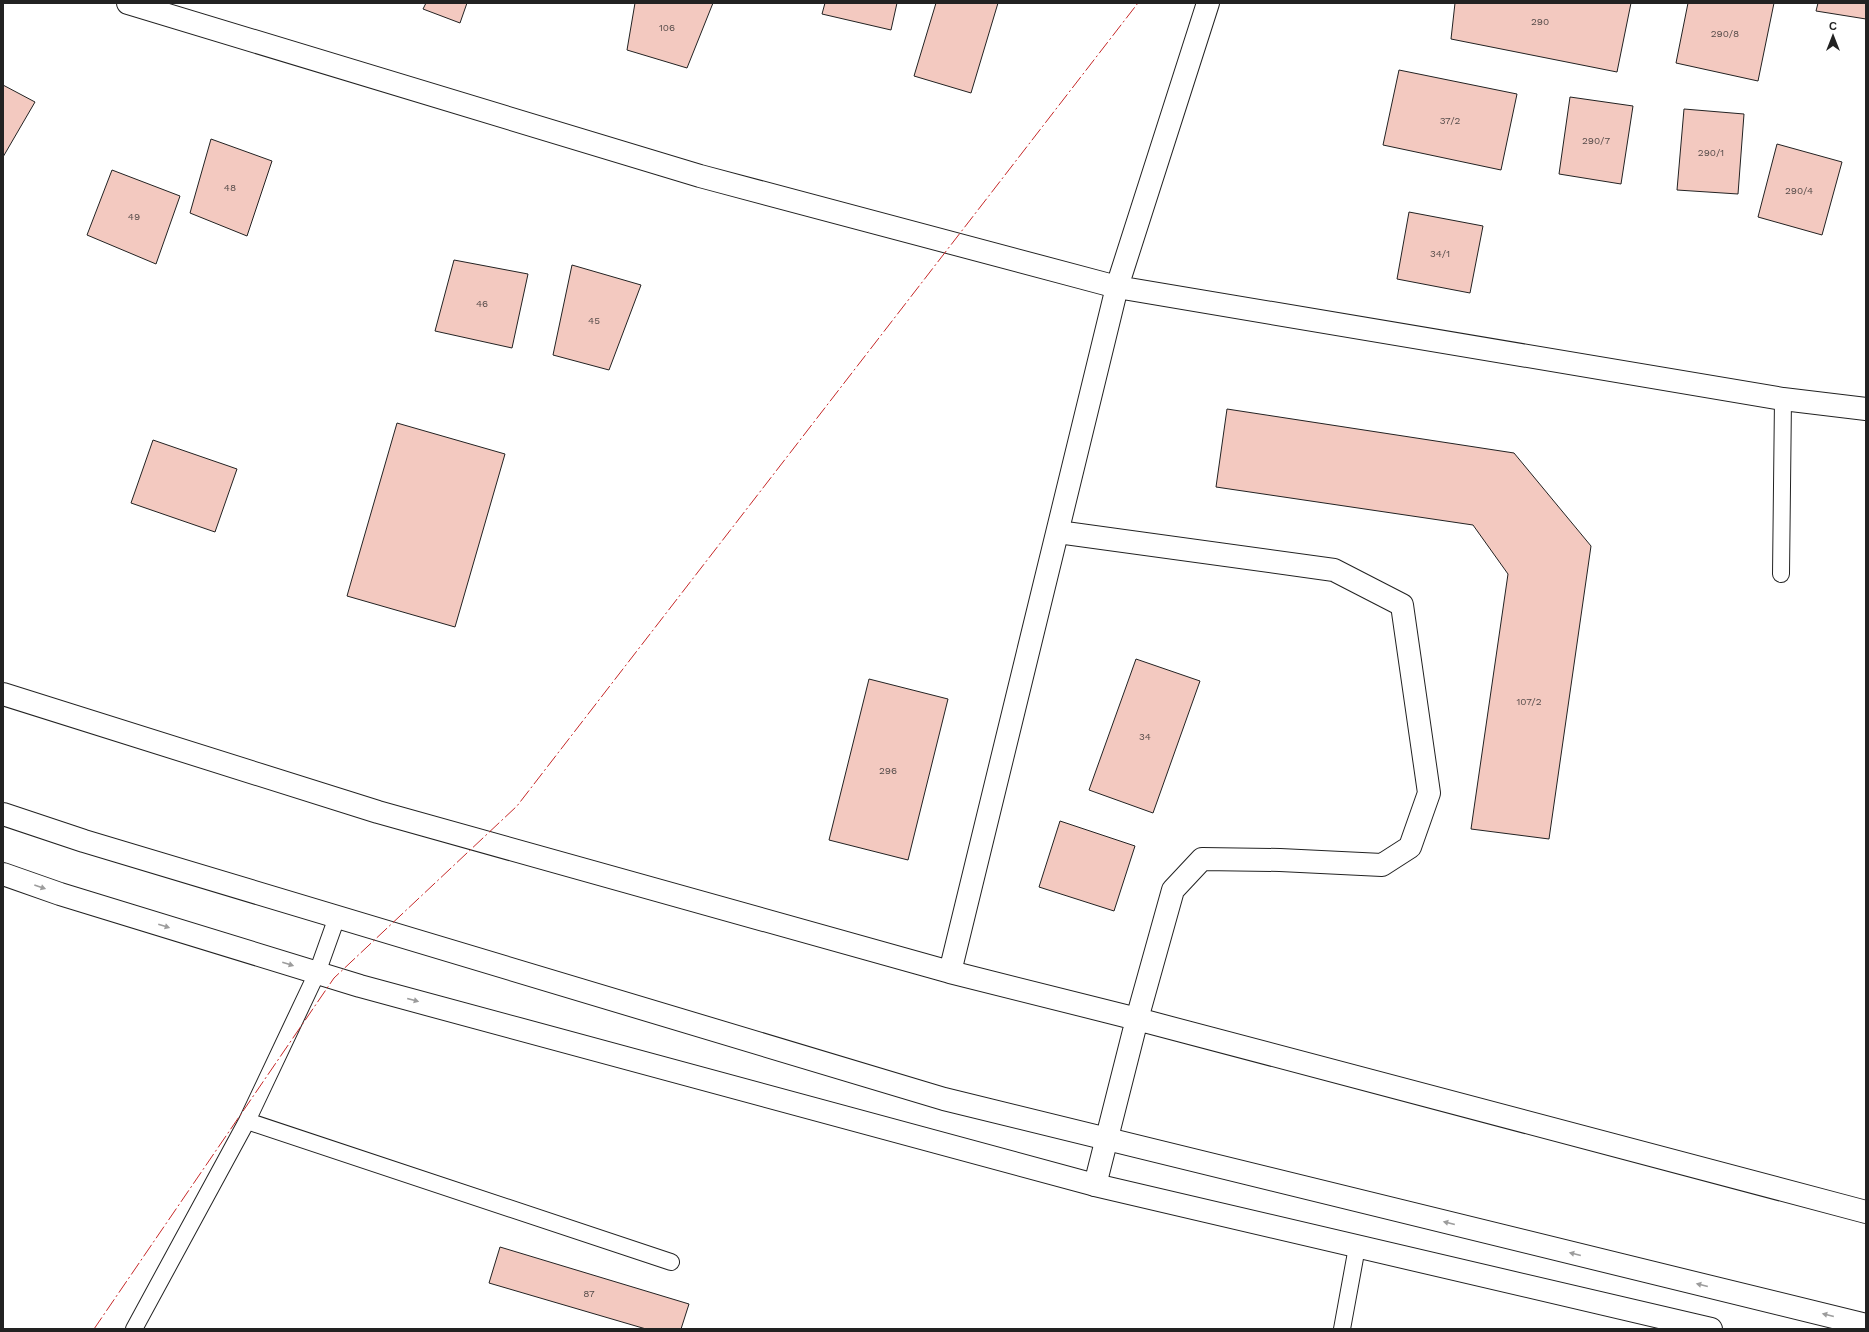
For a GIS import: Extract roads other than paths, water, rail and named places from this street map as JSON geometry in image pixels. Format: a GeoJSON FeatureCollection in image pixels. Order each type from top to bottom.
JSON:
{"type":"FeatureCollection","features":[{"type":"Feature","properties":{"kind":"street"},"geometry":{"type":"LineString","coordinates":[[128,3],[700,176],[1117,287],[1783,399],[1866,409]]}},
{"type":"Feature","properties":{"kind":"street"},"geometry":{"type":"LineString","coordinates":[[950,972],[1117,287],[1208,3]]}},
{"type":"Feature","properties":{"kind":"street"},"geometry":{"type":"LineString","coordinates":[[1058,532],[1334,570],[1402,606],[1429,793],[1410,847],[1382,865],[1280,860],[1202,859],[1173,890],[1137,1019],[1095,1185]]}},
{"type":"Feature","properties":{"kind":"street"},"geometry":{"type":"LineString","coordinates":[[3,694],[378,812],[950,972],[1137,1019],[1866,1212]]}},
{"type":"Feature","properties":{"kind":"street"},"geometry":{"type":"LineString","coordinates":[[3,814],[84,841],[944,1099],[1106,1140],[1866,1325]]}},
{"type":"Feature","properties":{"kind":"street"},"geometry":{"type":"LineString","coordinates":[[3,874],[60,894],[318,973],[1095,1185],[1711,1329]]}},
{"type":"Feature","properties":{"kind":"lane"},"geometry":{"type":"LineString","coordinates":[[1781,574],[1783,399]]}},
{"type":"Feature","properties":{"kind":"lane"},"geometry":{"type":"LineString","coordinates":[[134,1329],[247,1121],[318,973],[338,917]]}},
{"type":"Feature","properties":{"kind":"lane"},"geometry":{"type":"LineString","coordinates":[[247,1121],[671,1262]]}},
{"type":"Feature","properties":{"kind":"lane"},"geometry":{"type":"LineString","coordinates":[[1342,1329],[1357,1247]]}}]}
